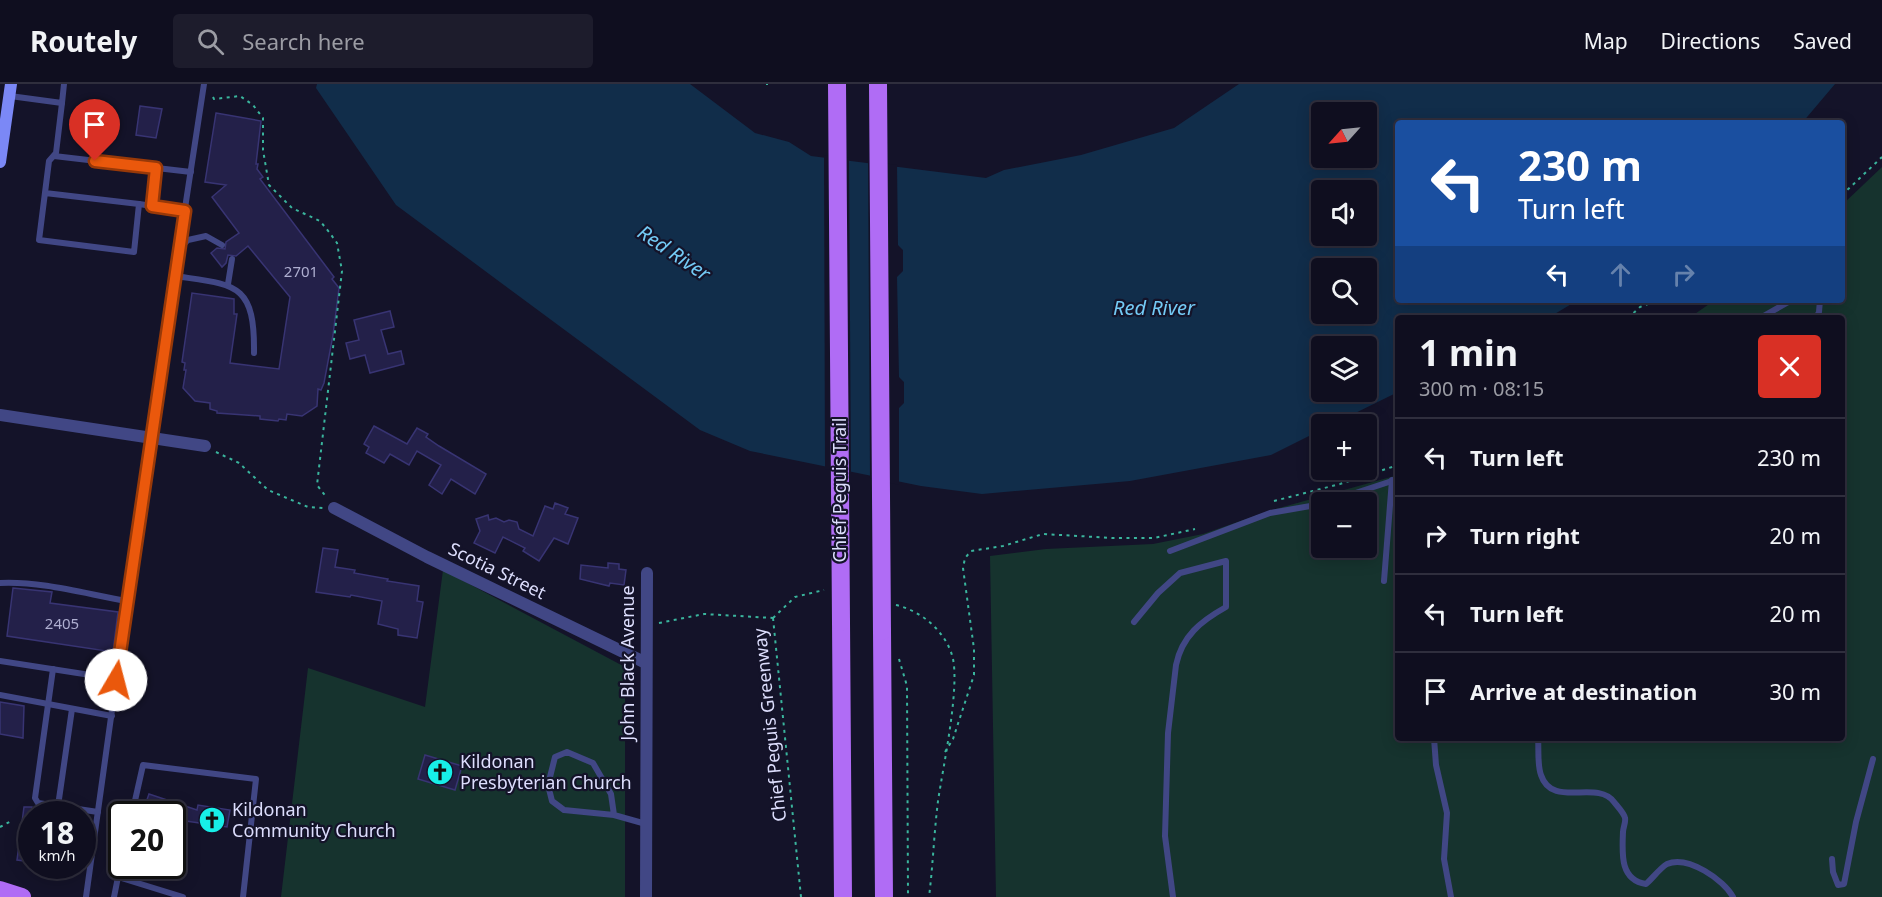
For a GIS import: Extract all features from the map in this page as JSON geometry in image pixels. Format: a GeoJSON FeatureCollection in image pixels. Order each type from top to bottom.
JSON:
{"type":"FeatureCollection","features":[{"type":"Feature","properties":{"kind":"main road","name":"Chief Peguis Trail"},"geometry":{"type":"LineString","coordinates":[[837,84],[843,897]]}},
{"type":"Feature","properties":{"kind":"main road"},"geometry":{"type":"LineString","coordinates":[[878,84],[884,897]]}},
{"type":"Feature","properties":{"kind":"main road"},"geometry":{"type":"LineString","coordinates":[[0,890],[22,897]]}},
{"type":"Feature","properties":{"kind":"street"},"geometry":{"type":"LineString","coordinates":[[0,162],[3,119],[11,90]]}},
{"type":"Feature","properties":{"kind":"street"},"geometry":{"type":"LineString","coordinates":[[0,415],[206,446]]}},
{"type":"Feature","properties":{"kind":"street","name":"Scotia Street"},"geometry":{"type":"LineString","coordinates":[[334,508],[427,557],[646,663]]}},
{"type":"Feature","properties":{"kind":"street","name":"John Black Avenue"},"geometry":{"type":"LineString","coordinates":[[646,573],[646,897]]}},
{"type":"Feature","properties":{"kind":"lane"},"geometry":{"type":"LineString","coordinates":[[64,84],[56,153],[49,161],[39,240],[134,252],[139,204]]}},
{"type":"Feature","properties":{"kind":"lane"},"geometry":{"type":"LineString","coordinates":[[86,897],[150,437],[204,84]]}},
{"type":"Feature","properties":{"kind":"lane"},"geometry":{"type":"LineString","coordinates":[[11,90],[62,103]]}},
{"type":"Feature","properties":{"kind":"lane"},"geometry":{"type":"LineString","coordinates":[[54,156],[191,172]]}},
{"type":"Feature","properties":{"kind":"lane"},"geometry":{"type":"LineString","coordinates":[[152,206],[156,168]]}},
{"type":"Feature","properties":{"kind":"lane"},"geometry":{"type":"LineString","coordinates":[[45,193],[185,211]]}},
{"type":"Feature","properties":{"kind":"lane"},"geometry":{"type":"LineString","coordinates":[[179,250],[188,240],[206,236],[222,245]]}},
{"type":"Feature","properties":{"kind":"lane"},"geometry":{"type":"LineString","coordinates":[[228,284],[232,259]]}},
{"type":"Feature","properties":{"kind":"lane"},"geometry":{"type":"LineString","coordinates":[[175,276],[228,284],[246,300],[254,327],[254,352]]}},
{"type":"Feature","properties":{"kind":"lane"},"geometry":{"type":"LineString","coordinates":[[1765,315],[1787,303]]}},
{"type":"Feature","properties":{"kind":"lane"},"geometry":{"type":"LineString","coordinates":[[1357,492],[1395,479],[1384,580]]}},
{"type":"Feature","properties":{"kind":"lane"},"geometry":{"type":"LineString","coordinates":[[1170,551],[1270,513],[1311,506]]}},
{"type":"Feature","properties":{"kind":"lane"},"geometry":{"type":"LineString","coordinates":[[1134,622],[1158,593],[1180,573],[1226,561],[1226,607],[1207,618],[1189,634],[1178,655],[1176,665],[1168,733],[1166,836],[1173,897]]}},
{"type":"Feature","properties":{"kind":"lane"},"geometry":{"type":"LineString","coordinates":[[0,583],[16,582],[127,602]]}},
{"type":"Feature","properties":{"kind":"lane"},"geometry":{"type":"LineString","coordinates":[[0,661],[116,680]]}},
{"type":"Feature","properties":{"kind":"lane"},"geometry":{"type":"LineString","coordinates":[[37,801],[35,798],[52,669]]}},
{"type":"Feature","properties":{"kind":"lane"},"geometry":{"type":"LineString","coordinates":[[0,695],[112,716]]}},
{"type":"Feature","properties":{"kind":"lane"},"geometry":{"type":"LineString","coordinates":[[59,801],[72,708]]}},
{"type":"Feature","properties":{"kind":"lane"},"geometry":{"type":"LineString","coordinates":[[1434,741],[1436,765],[1447,813],[1444,859],[1451,897]]}},
{"type":"Feature","properties":{"kind":"lane"},"geometry":{"type":"LineString","coordinates":[[1538,741],[1541,776],[1550,788],[1565,794],[1596,792],[1612,799],[1625,818],[1624,858],[1627,876],[1635,882],[1646,884],[1667,865],[1676,863],[1694,866],[1727,886],[1733,897]]}},
{"type":"Feature","properties":{"kind":"lane"},"geometry":{"type":"LineString","coordinates":[[614,815],[610,794],[593,763],[567,752],[555,757],[548,785],[552,801],[564,810],[614,815],[646,824]]}},
{"type":"Feature","properties":{"kind":"lane"},"geometry":{"type":"LineString","coordinates":[[1832,859],[1835,880],[1838,885],[1844,884],[1856,822],[1873,759]]}},
{"type":"Feature","properties":{"kind":"lane"},"geometry":{"type":"LineString","coordinates":[[135,801],[144,765],[256,779],[243,897]]}},
{"type":"Feature","properties":{"kind":"lane"},"geometry":{"type":"LineString","coordinates":[[114,897],[118,879]]}},
{"type":"Feature","properties":{"kind":"lane"},"geometry":{"type":"LineString","coordinates":[[124,879],[183,897]]}},
{"type":"Feature","properties":{"kind":"path"},"geometry":{"type":"LineString","coordinates":[[212,92],[214,99],[240,96],[253,105],[263,118],[263,150],[268,185],[292,208],[320,221],[337,243],[342,271],[317,485],[334,508]]}},
{"type":"Feature","properties":{"kind":"path"},"geometry":{"type":"LineString","coordinates":[[1845,192],[1882,157]]}},
{"type":"Feature","properties":{"kind":"path"},"geometry":{"type":"LineString","coordinates":[[1632,315],[1652,303]]}},
{"type":"Feature","properties":{"kind":"path"},"geometry":{"type":"LineString","coordinates":[[206,446],[239,463],[268,490],[308,507],[334,508]]}},
{"type":"Feature","properties":{"kind":"path"},"geometry":{"type":"LineString","coordinates":[[1266,504],[1395,466]]}},
{"type":"Feature","properties":{"kind":"path"},"geometry":{"type":"LineString","coordinates":[[945,752],[953,739],[974,675],[975,649],[963,568],[965,558],[971,551],[1003,546],[1043,534],[1113,538],[1154,537],[1203,526]]}},
{"type":"Feature","properties":{"kind":"path","name":"Chief Peguis Greenway"},"geometry":{"type":"LineString","coordinates":[[801,897],[772,618],[795,597],[831,589]]}},
{"type":"Feature","properties":{"kind":"path"},"geometry":{"type":"LineString","coordinates":[[906,607],[930,621],[951,653],[954,664],[952,701],[929,897]]}},
{"type":"Feature","properties":{"kind":"path"},"geometry":{"type":"LineString","coordinates":[[646,626],[704,614],[772,618]]}},
{"type":"Feature","properties":{"kind":"path"},"geometry":{"type":"LineString","coordinates":[[899,655],[907,686],[908,897]]}},
{"type":"Feature","properties":{"kind":"path"},"geometry":{"type":"LineString","coordinates":[[0,827],[13,820]]}},
{"type":"Feature","properties":{"kind":"green space"},"geometry":{"type":"Polygon","coordinates":[[[1882,167],[1882,897],[996,897],[990,556],[1046,549],[1153,544],[1203,534],[1311,499],[1311,558],[1377,558],[1377,492],[1337,492],[1395,476],[1395,741],[1845,741],[1845,315],[1693,315],[1711,303],[1845,303],[1845,202],[1882,167]]]}},
{"type":"Feature","properties":{"kind":"green space"},"geometry":{"type":"Polygon","coordinates":[[[443,570],[625,667],[625,897],[281,897],[308,668],[425,707],[443,570]]]}},
{"type":"Feature","properties":{"kind":"water","name":"Red River"},"geometry":{"type":"Polygon","coordinates":[[[317,84],[690,84],[755,133],[789,142],[811,156],[986,178],[1004,170],[1081,155],[1174,128],[1239,84],[1835,84],[1805,120],[1395,120],[1395,303],[1573,303],[1553,315],[1395,315],[1395,393],[1353,414],[1311,414],[1311,435],[1271,455],[1130,481],[982,494],[921,486],[750,451],[700,430],[396,205],[316,88],[317,84]]]}},
{"type":"Feature","properties":{"kind":"pier"},"geometry":{"type":"Polygon","coordinates":[[[824,155],[849,158],[851,474],[825,469],[824,155]]]}},
{"type":"Feature","properties":{"kind":"pier"},"geometry":{"type":"Polygon","coordinates":[[[868,161],[897,165],[898,245],[903,250],[903,271],[897,277],[899,377],[904,382],[904,403],[899,408],[899,485],[870,478],[868,161]]]}},
{"type":"Feature","properties":{"kind":"building"},"geometry":{"type":"Polygon","coordinates":[[[140,106],[162,109],[156,138],[136,135],[140,106]]]}},
{"type":"Feature","properties":{"kind":"building"},"geometry":{"type":"Polygon","coordinates":[[[216,113],[261,121],[256,164],[263,177],[260,179],[334,277],[332,279],[339,288],[324,383],[321,390],[318,389],[317,406],[302,416],[287,414],[286,420],[279,419],[278,421],[260,419],[260,416],[217,413],[210,409],[210,403],[195,401],[183,388],[186,370],[184,370],[185,363],[182,362],[192,293],[234,299],[234,314],[237,314],[230,363],[279,369],[290,297],[248,246],[236,256],[228,255],[222,267],[211,253],[217,248],[225,249],[226,242],[239,233],[212,197],[226,185],[205,182],[216,113]]]}},
{"type":"Feature","properties":{"kind":"building"},"geometry":{"type":"Polygon","coordinates":[[[390,311],[394,327],[381,330],[388,354],[401,351],[404,364],[370,373],[365,355],[350,359],[346,343],[359,340],[354,320],[390,311]]]}},
{"type":"Feature","properties":{"kind":"building"},"geometry":{"type":"Polygon","coordinates":[[[374,426],[407,444],[417,428],[428,434],[426,437],[439,446],[486,474],[475,494],[451,479],[442,494],[429,485],[441,465],[417,451],[409,465],[390,454],[384,463],[366,453],[369,447],[364,444],[374,426]]]}},
{"type":"Feature","properties":{"kind":"building"},"geometry":{"type":"Polygon","coordinates":[[[555,503],[568,508],[565,514],[578,518],[568,544],[554,538],[539,561],[523,551],[525,548],[503,537],[495,553],[474,543],[480,531],[476,519],[488,515],[489,520],[496,518],[504,522],[509,520],[517,522],[519,529],[533,536],[545,506],[553,509],[555,503]]]}},
{"type":"Feature","properties":{"kind":"building"},"geometry":{"type":"Polygon","coordinates":[[[323,548],[338,550],[335,567],[355,570],[354,573],[388,579],[387,581],[419,586],[417,601],[423,602],[417,638],[398,635],[398,629],[378,624],[382,601],[316,592],[323,548]]]}},
{"type":"Feature","properties":{"kind":"building"},"geometry":{"type":"Polygon","coordinates":[[[608,563],[619,564],[619,569],[626,570],[624,585],[610,583],[609,586],[580,579],[581,565],[608,568],[608,563]]]}},
{"type":"Feature","properties":{"kind":"building"},"geometry":{"type":"Polygon","coordinates":[[[13,588],[52,592],[50,603],[118,612],[113,652],[7,636],[13,588]]]}},
{"type":"Feature","properties":{"kind":"building"},"geometry":{"type":"Polygon","coordinates":[[[0,702],[24,706],[23,738],[0,734],[0,702]]]}},
{"type":"Feature","properties":{"kind":"building","name":"Kildonan Presbyterian Church"},"geometry":{"type":"Polygon","coordinates":[[[425,755],[462,766],[455,790],[418,779],[425,755]]]}},
{"type":"Feature","properties":{"kind":"building"},"geometry":{"type":"Polygon","coordinates":[[[149,794],[170,801],[147,801],[149,794]]]}},
{"type":"Feature","properties":{"kind":"building"},"geometry":{"type":"Polygon","coordinates":[[[198,805],[230,810],[227,827],[186,821],[186,806],[197,810],[198,805]]]}},
{"type":"Feature","properties":{"kind":"place","name":"Kildonan Presbyterian Church"},"geometry":{"type":"Point","coordinates":[440,772]}},
{"type":"Feature","properties":{"kind":"place","name":"Kildonan Community Church"},"geometry":{"type":"Point","coordinates":[212,820]}},
{"type":"Feature","properties":{"kind":"route"},"geometry":{"type":"LineString","coordinates":[[95,161],[156,168],[152,206],[185,211],[116,680]]}}]}
